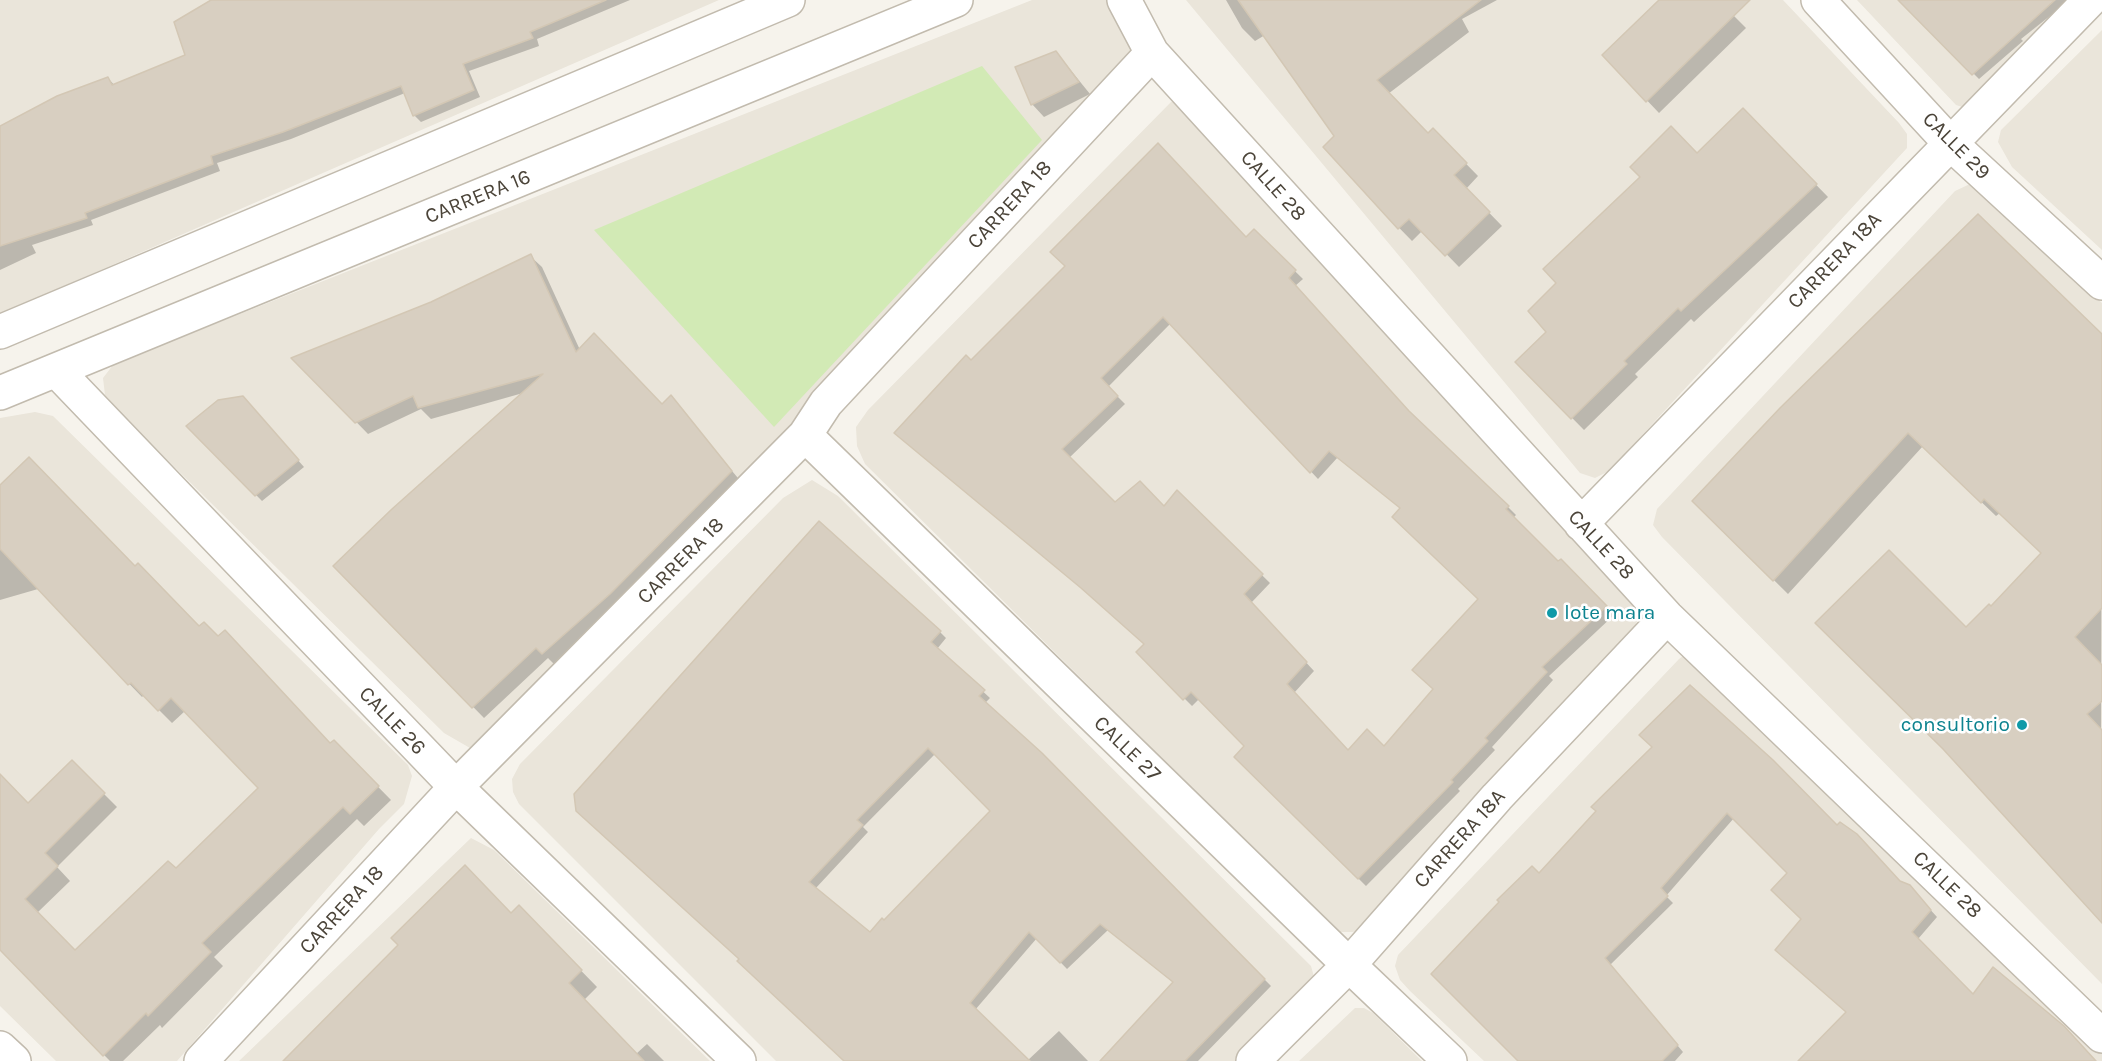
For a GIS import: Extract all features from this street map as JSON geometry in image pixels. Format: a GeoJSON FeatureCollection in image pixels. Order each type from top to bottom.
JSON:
{"type":"FeatureCollection","features":[{"type":"Feature","properties":{"kind":"street"},"geometry":{"type":"LineString","coordinates":[[0,332],[788,0]]}},
{"type":"Feature","properties":{"kind":"street","name":"CARRERA 16"},"geometry":{"type":"LineString","coordinates":[[0,393],[956,0]]}},
{"type":"Feature","properties":{"kind":"street","name":"CALLE 28"},"geometry":{"type":"LineString","coordinates":[[1124,0],[1152,53],[1667,616],[2102,1036]]}},
{"type":"Feature","properties":{"kind":"street","name":"CALLE 29"},"geometry":{"type":"LineString","coordinates":[[1818,0],[1949,142],[2102,284]]}},
{"type":"Feature","properties":{"kind":"street","name":"CARRERA 18A"},"geometry":{"type":"LineString","coordinates":[[1581,524],[1949,142],[2090,0]]}},
{"type":"Feature","properties":{"kind":"street","name":"CARRERA 18"},"geometry":{"type":"LineString","coordinates":[[201,1061],[456,788],[805,435],[826,403],[1152,53]]}},
{"type":"Feature","properties":{"kind":"street","name":"CALLE 26"},"geometry":{"type":"LineString","coordinates":[[57,371],[456,788],[738,1061]]}},
{"type":"Feature","properties":{"kind":"street","name":"CALLE 27"},"geometry":{"type":"LineString","coordinates":[[805,435],[1349,966],[1450,1061]]}},
{"type":"Feature","properties":{"kind":"street","name":"CARRERA 18A"},"geometry":{"type":"LineString","coordinates":[[1253,1061],[1349,966],[1497,797],[1667,616]]}},
{"type":"Feature","properties":{"kind":"street"},"geometry":{"type":"LineString","coordinates":[[0,1048],[14,1061]]}},
{"type":"Feature","properties":{"kind":"shaded area"},"geometry":{"type":"Polygon","coordinates":[[[0,0],[719,0],[0,314],[0,0]]]}},
{"type":"Feature","properties":{"kind":"shaded area"},"geometry":{"type":"Polygon","coordinates":[[[1032,0],[1129,0],[1141,71],[481,747],[470,748],[444,733],[132,425],[105,395],[103,378],[113,365],[129,358],[1032,0]]]}},
{"type":"Feature","properties":{"kind":"shaded area"},"geometry":{"type":"Polygon","coordinates":[[[1186,0],[1783,0],[1899,123],[1907,134],[1907,148],[1609,471],[1595,478],[1580,473],[1186,0]]]}},
{"type":"Feature","properties":{"kind":"shaded area"},"geometry":{"type":"Polygon","coordinates":[[[1857,0],[2097,0],[1972,110],[1956,105],[1857,0]]]}},
{"type":"Feature","properties":{"kind":"shaded area"},"geometry":{"type":"Polygon","coordinates":[[[2102,30],[2102,250],[2012,167],[1998,142],[2001,130],[2102,30]]]}},
{"type":"Feature","properties":{"kind":"shaded area"},"geometry":{"type":"Polygon","coordinates":[[[1185,96],[1641,611],[1635,626],[1364,927],[1353,932],[1340,932],[1330,925],[865,464],[857,446],[856,427],[868,410],[1171,102],[1185,96]]]}},
{"type":"Feature","properties":{"kind":"shaded area"},"geometry":{"type":"Polygon","coordinates":[[[1970,184],[1982,190],[2102,303],[2102,984],[1662,537],[1653,525],[1657,509],[1955,191],[1970,184]]]}},
{"type":"Feature","properties":{"kind":"shaded area"},"geometry":{"type":"Polygon","coordinates":[[[35,412],[53,416],[408,765],[412,776],[404,804],[379,829],[177,1061],[56,1061],[0,1006],[0,418],[35,412]]]}},
{"type":"Feature","properties":{"kind":"shaded area"},"geometry":{"type":"Polygon","coordinates":[[[812,480],[838,496],[1311,966],[1316,984],[1244,1061],[776,1061],[519,804],[513,792],[512,779],[520,764],[783,498],[812,480]]]}},
{"type":"Feature","properties":{"kind":"shaded area"},"geometry":{"type":"Polygon","coordinates":[[[1691,650],[2102,1023],[2102,1061],[1484,1061],[1410,991],[1400,980],[1395,966],[1398,955],[1679,659],[1691,650]]]}},
{"type":"Feature","properties":{"kind":"shaded area"},"geometry":{"type":"Polygon","coordinates":[[[471,838],[494,850],[710,1061],[239,1061],[471,838]]]}},
{"type":"Feature","properties":{"kind":"shaded area"},"geometry":{"type":"Polygon","coordinates":[[[1355,1008],[1364,1008],[1373,1013],[1422,1061],[1299,1061],[1355,1008]]]}},
{"type":"Feature","properties":{"kind":"green space"},"geometry":{"type":"Polygon","coordinates":[[[982,66],[1042,140],[774,427],[594,230],[982,66]]]}},
{"type":"Feature","properties":{"kind":"building"},"geometry":{"type":"Polygon","coordinates":[[[211,0],[606,0],[530,32],[533,38],[463,64],[474,90],[413,116],[401,86],[283,132],[211,156],[213,164],[85,213],[87,218],[0,246],[0,126],[57,96],[108,77],[112,85],[185,55],[174,22],[211,0]]]}},
{"type":"Feature","properties":{"kind":"building"},"geometry":{"type":"Polygon","coordinates":[[[1238,0],[1481,0],[1377,80],[1428,133],[1433,128],[1467,163],[1454,175],[1490,212],[1445,256],[1409,219],[1398,229],[1323,147],[1334,136],[1238,0]]]}},
{"type":"Feature","properties":{"kind":"building"},"geometry":{"type":"Polygon","coordinates":[[[1659,0],[1750,0],[1646,102],[1602,55],[1659,0]]]}},
{"type":"Feature","properties":{"kind":"building"},"geometry":{"type":"Polygon","coordinates":[[[1898,0],[2055,0],[1972,75],[1898,0]]]}},
{"type":"Feature","properties":{"kind":"building"},"geometry":{"type":"Polygon","coordinates":[[[1056,51],[1079,82],[1031,105],[1015,67],[1056,51]]]}},
{"type":"Feature","properties":{"kind":"building"},"geometry":{"type":"Polygon","coordinates":[[[1743,108],[1817,184],[1681,311],[1678,308],[1624,361],[1627,364],[1571,419],[1515,362],[1546,332],[1528,311],[1556,283],[1543,269],[1640,177],[1630,167],[1671,126],[1697,153],[1743,108]]]}},
{"type":"Feature","properties":{"kind":"building"},"geometry":{"type":"Polygon","coordinates":[[[1158,143],[1246,237],[1254,229],[1296,270],[1289,278],[1409,411],[1509,506],[1506,509],[1558,561],[1561,559],[1607,606],[1542,667],[1547,672],[1485,738],[1488,741],[1451,780],[1453,782],[1358,879],[1234,757],[1244,746],[1191,692],[1183,700],[1136,652],[1144,644],[1081,588],[894,433],[966,355],[971,360],[1065,266],[1050,252],[1158,143]],[[1163,317],[1101,378],[1118,396],[1062,449],[1115,502],[1140,481],[1164,506],[1177,490],[1263,574],[1244,594],[1307,662],[1287,684],[1348,750],[1367,729],[1384,746],[1433,689],[1412,670],[1478,599],[1392,517],[1400,508],[1329,451],[1310,473],[1163,317]]]}},
{"type":"Feature","properties":{"kind":"building"},"geometry":{"type":"Polygon","coordinates":[[[1978,214],[2102,334],[2102,608],[2075,637],[2102,665],[2102,701],[2087,714],[2102,730],[2102,923],[1943,749],[1815,623],[1889,550],[1966,627],[1989,604],[1991,606],[2041,553],[1984,499],[1981,503],[1908,433],[1773,581],[1692,501],[1780,408],[1978,214]]]}},
{"type":"Feature","properties":{"kind":"building"},"geometry":{"type":"Polygon","coordinates":[[[531,254],[576,352],[594,333],[662,404],[671,395],[732,471],[610,594],[542,654],[536,648],[472,708],[333,566],[392,509],[543,374],[418,408],[413,396],[355,423],[291,358],[431,302],[531,254]]]}},
{"type":"Feature","properties":{"kind":"building"},"geometry":{"type":"Polygon","coordinates":[[[243,396],[299,460],[255,496],[186,426],[218,400],[243,396]]]}},
{"type":"Feature","properties":{"kind":"building"},"geometry":{"type":"Polygon","coordinates":[[[29,457],[135,566],[138,563],[199,626],[204,622],[218,636],[225,630],[330,743],[334,740],[379,786],[350,814],[343,807],[202,943],[211,952],[148,1016],[146,1013],[103,1056],[0,950],[0,774],[28,803],[72,760],[105,793],[45,853],[58,866],[25,899],[75,950],[168,861],[176,868],[258,788],[171,698],[158,711],[131,683],[128,685],[0,549],[0,485],[29,457]]]}},
{"type":"Feature","properties":{"kind":"building"},"geometry":{"type":"Polygon","coordinates":[[[819,521],[941,631],[931,642],[985,690],[979,696],[1042,753],[1265,979],[1185,1061],[1100,1061],[1173,982],[1100,924],[1060,963],[1029,932],[970,1003],[1030,1061],[844,1061],[737,961],[739,959],[576,811],[574,794],[819,521]],[[928,748],[857,820],[863,825],[809,882],[870,932],[990,811],[928,748]]]}},
{"type":"Feature","properties":{"kind":"building"},"geometry":{"type":"Polygon","coordinates":[[[1690,685],[1773,760],[1837,825],[1840,822],[1857,834],[1900,881],[1910,885],[1931,910],[1912,932],[1973,994],[1993,967],[2064,1026],[2096,1061],[1798,1061],[1846,1012],[1775,950],[1801,919],[1771,890],[1787,873],[1727,813],[1661,888],[1668,896],[1605,958],[1678,1045],[1662,1061],[1518,1061],[1431,974],[1499,902],[1497,900],[1532,866],[1539,873],[1596,811],[1591,807],[1652,747],[1639,735],[1690,685]]]}},
{"type":"Feature","properties":{"kind":"building"},"geometry":{"type":"Polygon","coordinates":[[[465,865],[511,913],[519,905],[582,970],[569,983],[644,1061],[283,1061],[398,945],[391,938],[465,865]]]}},
{"type":"Feature","properties":{"kind":"place","name":"lote mara"},"geometry":{"type":"Point","coordinates":[1552,613]}},
{"type":"Feature","properties":{"kind":"place","name":"consultorio"},"geometry":{"type":"Point","coordinates":[2022,725]}}]}
